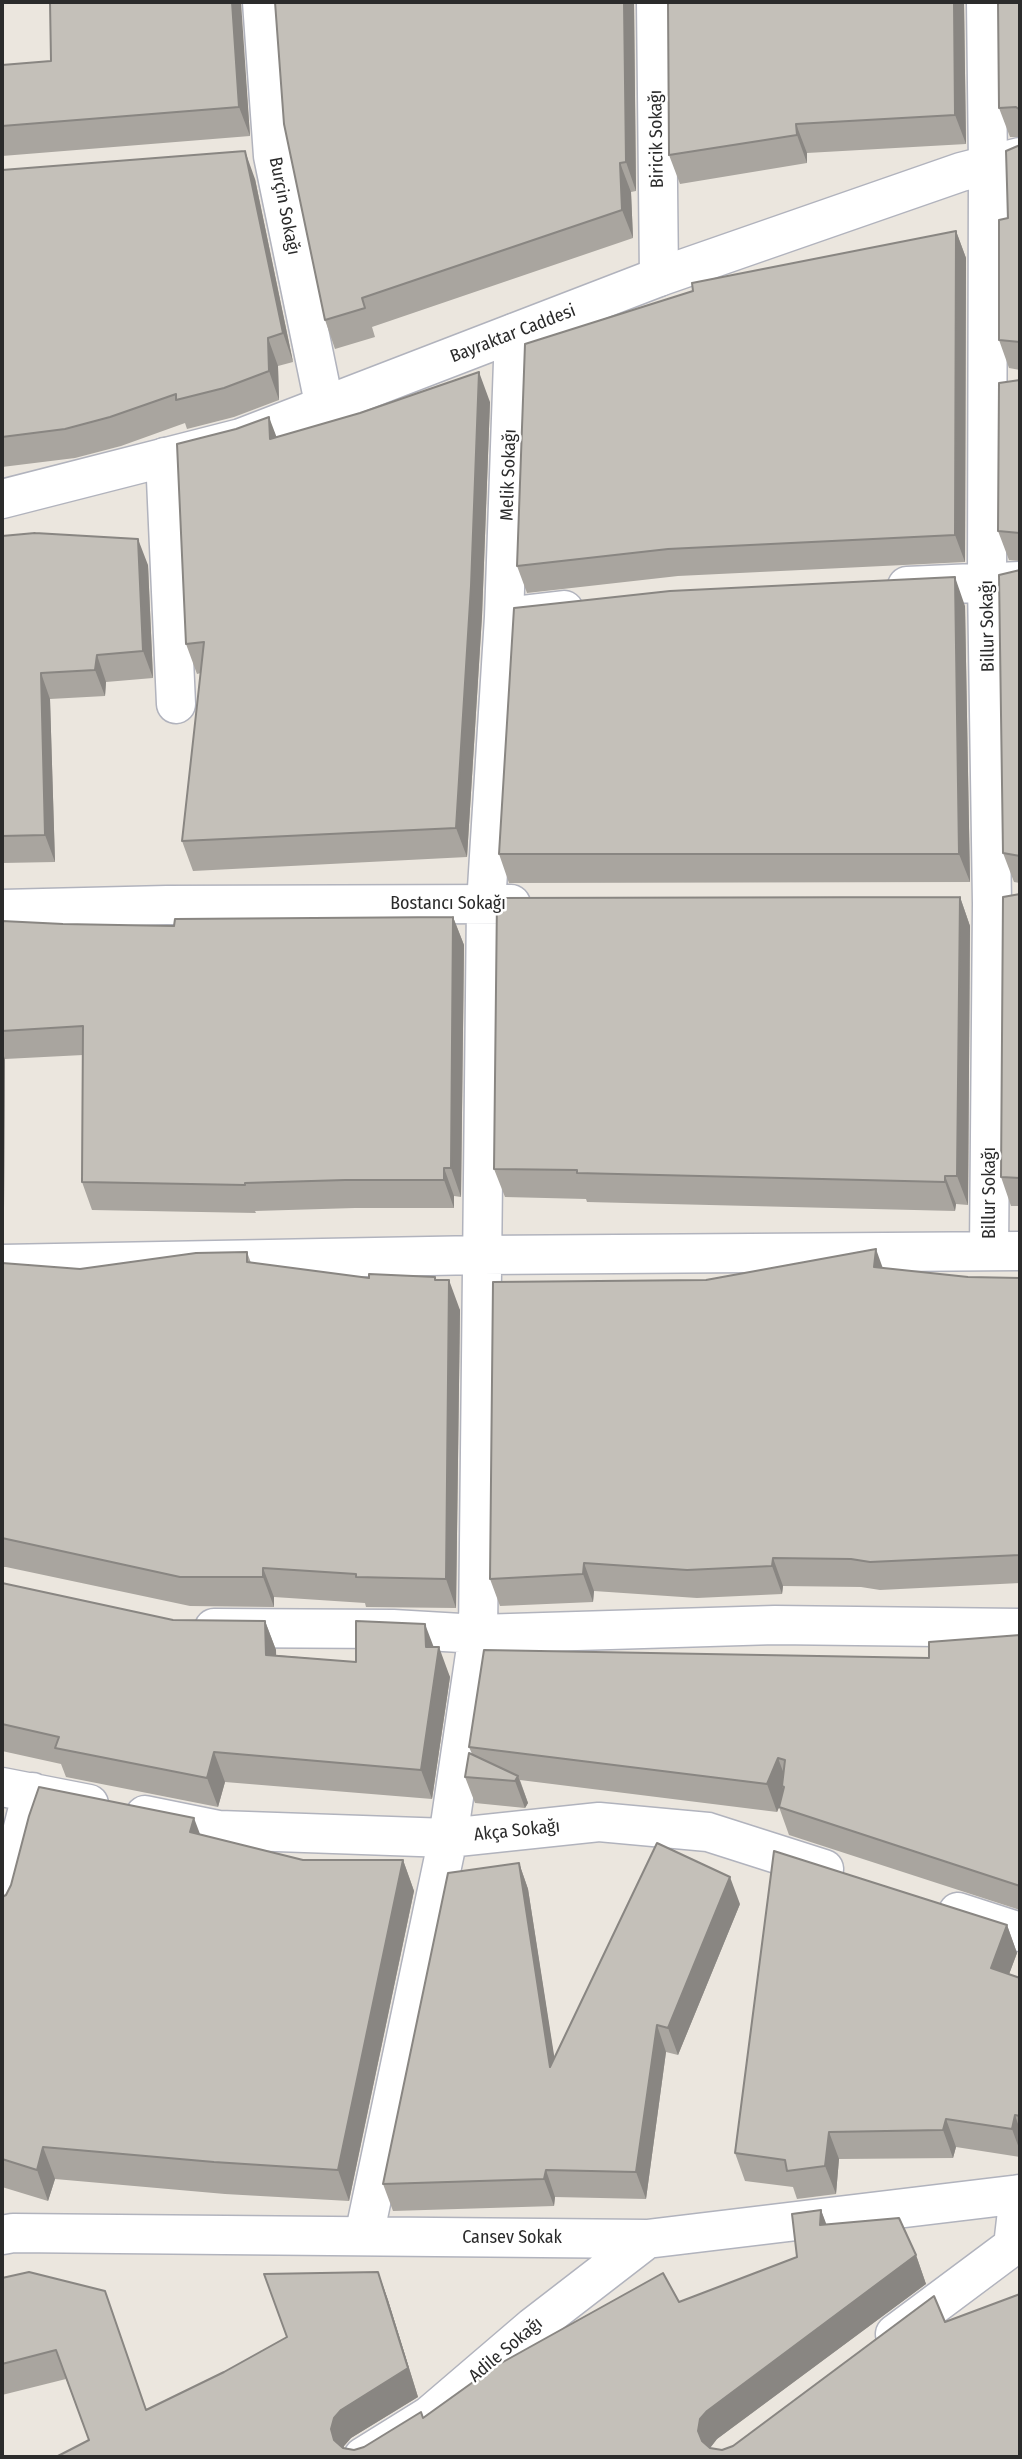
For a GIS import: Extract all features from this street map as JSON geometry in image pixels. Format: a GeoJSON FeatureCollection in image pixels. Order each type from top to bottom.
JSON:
{"type":"FeatureCollection","features":[{"type":"Feature","properties":{"kind":"street","name":"Burçin Sokağı"},"geometry":{"type":"LineString","coordinates":[[262,2],[273,156],[325,408]]}},
{"type":"Feature","properties":{"kind":"street","name":"Biricik Sokağı"},"geometry":{"type":"LineString","coordinates":[[656,2],[659,277]]}},
{"type":"Feature","properties":{"kind":"street","name":"Billur Sokağı"},"geometry":{"type":"LineString","coordinates":[[986,2],[1004,161],[1005,1251]]}},
{"type":"Feature","properties":{"kind":"street"},"geometry":{"type":"LineString","coordinates":[[233,159],[273,156]]}},
{"type":"Feature","properties":{"kind":"street","name":"Bayraktar Caddesi"},"geometry":{"type":"LineString","coordinates":[[2,499],[241,438],[325,408],[659,277],[1004,161]]}},
{"type":"Feature","properties":{"kind":"street","name":"Melik Sokağı"},"geometry":{"type":"LineString","coordinates":[[364,2236],[448,1838],[478,1634],[486,904],[504,617],[514,332]]}},
{"type":"Feature","properties":{"kind":"street"},"geometry":{"type":"LineString","coordinates":[[165,457],[176,704]]}},
{"type":"Feature","properties":{"kind":"street"},"geometry":{"type":"LineString","coordinates":[[875,588],[1003,582]]}},
{"type":"Feature","properties":{"kind":"street"},"geometry":{"type":"LineString","coordinates":[[504,617],[598,607]]}},
{"type":"Feature","properties":{"kind":"street","name":"Bostancı Sokağı"},"geometry":{"type":"LineString","coordinates":[[2,909],[167,905],[541,904]]}},
{"type":"Feature","properties":{"kind":"street"},"geometry":{"type":"LineString","coordinates":[[951,904],[1006,904]]}},
{"type":"Feature","properties":{"kind":"street"},"geometry":{"type":"LineString","coordinates":[[2,1264],[482,1255],[1005,1251]]}},
{"type":"Feature","properties":{"kind":"street"},"geometry":{"type":"LineString","coordinates":[[175,1625],[188,1628],[393,1629],[478,1634],[775,1625],[1020,1628]]}},
{"type":"Feature","properties":{"kind":"street"},"geometry":{"type":"LineString","coordinates":[[2,1911],[17,1789]]}},
{"type":"Feature","properties":{"kind":"street","name":"Akça Sokağı"},"geometry":{"type":"LineString","coordinates":[[17,1789],[219,1830],[448,1838],[600,1822],[708,1832],[851,1878]]}},
{"type":"Feature","properties":{"kind":"street"},"geometry":{"type":"LineString","coordinates":[[929,1903],[1020,1932]]}},
{"type":"Feature","properties":{"kind":"street"},"geometry":{"type":"LineString","coordinates":[[873,2351],[1013,2246],[1019,2194]]}},
{"type":"Feature","properties":{"kind":"street","name":"Cansev Sokak"},"geometry":{"type":"LineString","coordinates":[[2,2235],[27,2233],[647,2239],[1019,2194]]}},
{"type":"Feature","properties":{"kind":"street","name":"Adile Sokağı"},"geometry":{"type":"LineString","coordinates":[[363,2457],[429,2416],[533,2326],[647,2239]]}},
{"type":"Feature","properties":{"kind":"building"},"geometry":{"type":"Polygon","coordinates":[[[50,2],[232,2],[239,107],[2,126],[2,65],[51,61],[50,2]]]}},
{"type":"Feature","properties":{"kind":"building"},"geometry":{"type":"Polygon","coordinates":[[[275,2],[624,2],[626,162],[620,163],[622,210],[362,298],[365,308],[325,320],[284,124],[275,2]]]}},
{"type":"Feature","properties":{"kind":"building"},"geometry":{"type":"Polygon","coordinates":[[[668,2],[954,2],[955,115],[796,124],[797,135],[669,155],[668,2]]]}},
{"type":"Feature","properties":{"kind":"building"},"geometry":{"type":"Polygon","coordinates":[[[998,2],[1020,2],[1020,110],[1016,107],[999,108],[998,2]]]}},
{"type":"Feature","properties":{"kind":"building"},"geometry":{"type":"Polygon","coordinates":[[[1020,145],[1020,342],[999,340],[999,220],[1008,218],[1006,151],[1020,145]]]}},
{"type":"Feature","properties":{"kind":"building"},"geometry":{"type":"Polygon","coordinates":[[[245,151],[283,333],[268,338],[269,371],[224,388],[176,400],[176,394],[65,429],[2,437],[2,170],[245,151]]]}},
{"type":"Feature","properties":{"kind":"building"},"geometry":{"type":"Polygon","coordinates":[[[956,231],[955,535],[668,549],[517,566],[525,344],[693,291],[692,283],[956,231]]]}},
{"type":"Feature","properties":{"kind":"building"},"geometry":{"type":"Polygon","coordinates":[[[479,372],[471,586],[456,828],[182,841],[204,642],[186,644],[177,444],[236,429],[269,417],[270,439],[360,413],[479,372]]]}},
{"type":"Feature","properties":{"kind":"building"},"geometry":{"type":"Polygon","coordinates":[[[1020,380],[1020,533],[998,531],[999,383],[1020,380]]]}},
{"type":"Feature","properties":{"kind":"building"},"geometry":{"type":"Polygon","coordinates":[[[35,533],[138,539],[143,651],[97,655],[95,670],[41,673],[45,835],[2,836],[2,536],[35,533]]]}},
{"type":"Feature","properties":{"kind":"building"},"geometry":{"type":"Polygon","coordinates":[[[1020,570],[1020,856],[1003,853],[999,575],[1020,570]]]}},
{"type":"Feature","properties":{"kind":"building"},"geometry":{"type":"Polygon","coordinates":[[[955,577],[959,854],[499,854],[514,608],[670,591],[955,577]]]}},
{"type":"Feature","properties":{"kind":"building"},"geometry":{"type":"Polygon","coordinates":[[[1020,894],[1020,1178],[1001,1177],[1003,897],[1020,894]]]}},
{"type":"Feature","properties":{"kind":"building"},"geometry":{"type":"Polygon","coordinates":[[[960,897],[957,1176],[945,1176],[945,1182],[494,1169],[497,898],[960,897]]]}},
{"type":"Feature","properties":{"kind":"building"},"geometry":{"type":"Polygon","coordinates":[[[453,917],[451,1168],[444,1168],[444,1180],[345,1180],[245,1185],[82,1182],[83,1026],[2,1031],[2,921],[174,926],[175,919],[453,917]]]}},
{"type":"Feature","properties":{"kind":"building"},"geometry":{"type":"Polygon","coordinates":[[[876,1249],[874,1267],[968,1277],[1020,1278],[1020,1555],[870,1562],[851,1559],[773,1558],[772,1566],[687,1570],[584,1563],[583,1574],[490,1579],[493,1282],[706,1280],[876,1249]]]}},
{"type":"Feature","properties":{"kind":"building"},"geometry":{"type":"Polygon","coordinates":[[[247,1252],[247,1262],[369,1278],[369,1274],[449,1280],[446,1579],[356,1577],[356,1574],[263,1568],[263,1577],[180,1577],[2,1538],[2,1263],[80,1269],[196,1253],[247,1252]]]}},
{"type":"Feature","properties":{"kind":"building"},"geometry":{"type":"Polygon","coordinates":[[[2,1583],[173,1620],[265,1621],[266,1655],[356,1662],[356,1621],[425,1624],[426,1647],[439,1647],[421,1770],[214,1752],[207,1778],[55,1748],[59,1737],[2,1724],[2,1583]]]}},
{"type":"Feature","properties":{"kind":"building"},"geometry":{"type":"Polygon","coordinates":[[[1020,1635],[1020,1886],[779,1807],[784,1787],[785,1760],[778,1758],[767,1784],[469,1747],[484,1650],[929,1658],[929,1642],[1020,1635]]]}},
{"type":"Feature","properties":{"kind":"building"},"geometry":{"type":"Polygon","coordinates":[[[469,1753],[518,1776],[515,1781],[465,1777],[469,1753]]]}},
{"type":"Feature","properties":{"kind":"building"},"geometry":{"type":"Polygon","coordinates":[[[39,1787],[194,1818],[190,1832],[303,1860],[403,1860],[338,2170],[43,2147],[37,2170],[2,2159],[2,1897],[11,1885],[39,1787]]]}},
{"type":"Feature","properties":{"kind":"building"},"geometry":{"type":"Polygon","coordinates":[[[657,1843],[730,1877],[668,2028],[657,2025],[636,2172],[546,2170],[544,2179],[383,2184],[448,1873],[519,1863],[550,2067],[657,1843]]]}},
{"type":"Feature","properties":{"kind":"building"},"geometry":{"type":"Polygon","coordinates":[[[774,1851],[1007,1925],[991,1968],[1020,1978],[1020,2116],[1015,2115],[1012,2129],[946,2119],[943,2130],[829,2132],[825,2166],[787,2171],[785,2160],[735,2153],[774,1851]]]}},
{"type":"Feature","properties":{"kind":"building"},"geometry":{"type":"Polygon","coordinates":[[[821,2210],[820,2225],[899,2218],[916,2255],[707,2411],[700,2419],[698,2431],[702,2441],[710,2448],[722,2450],[733,2446],[934,2296],[945,2322],[1020,2294],[1020,2457],[56,2457],[89,2440],[56,2350],[2,2364],[2,2278],[29,2272],[105,2291],[146,2410],[224,2372],[287,2337],[264,2274],[378,2272],[408,2368],[341,2410],[334,2418],[331,2429],[334,2440],[343,2448],[354,2450],[364,2447],[421,2412],[423,2418],[494,2367],[663,2273],[679,2302],[797,2257],[792,2214],[821,2210]]]}}]}
